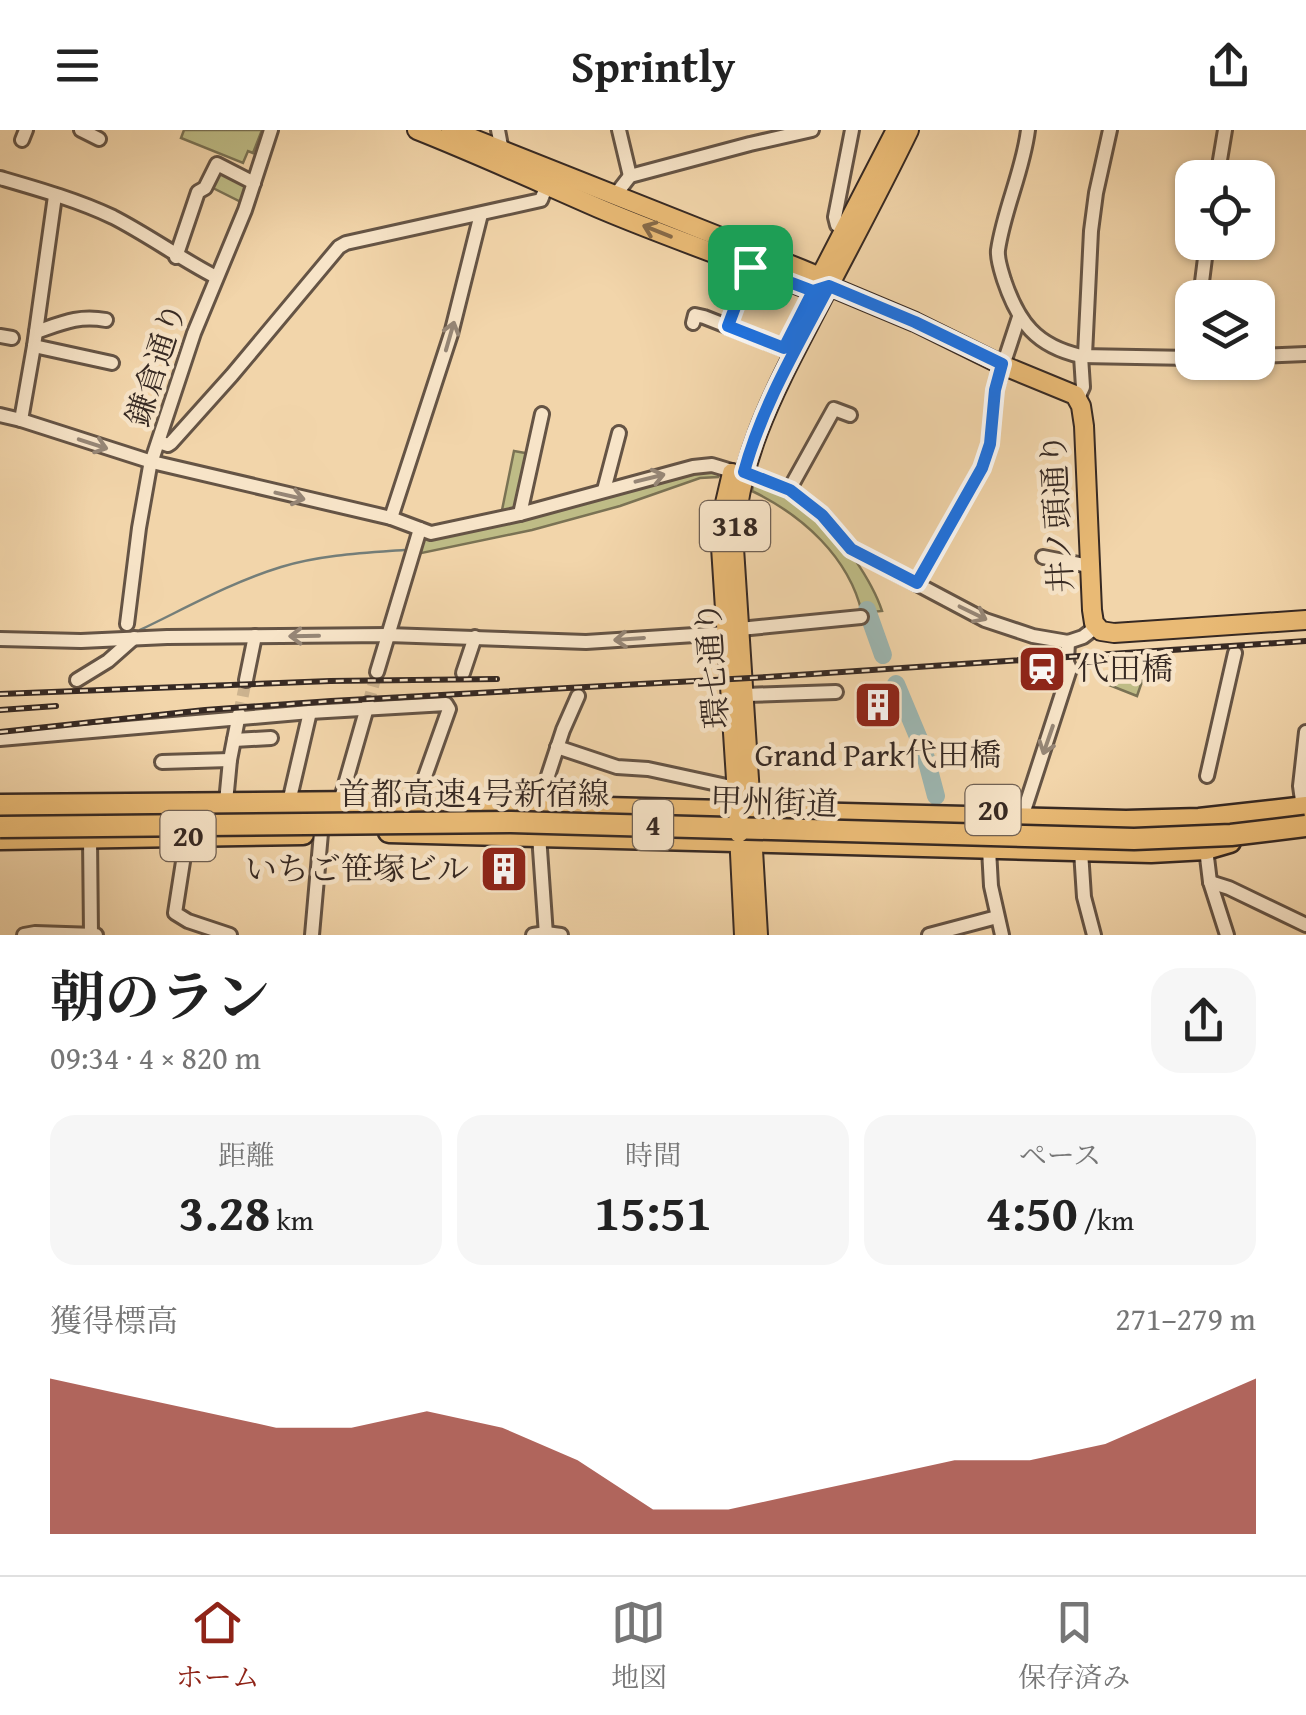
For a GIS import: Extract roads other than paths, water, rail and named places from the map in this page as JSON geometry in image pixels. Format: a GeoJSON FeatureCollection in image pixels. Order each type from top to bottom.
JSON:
{"type":"FeatureCollection","features":[{"type":"Feature","properties":{"kind":"highway","name":"20"},"geometry":{"type":"LineString","coordinates":[[363,802],[418,796],[541,797],[1235,815]]}},
{"type":"Feature","properties":{"kind":"highway","name":"甲州街道"},"geometry":{"type":"LineString","coordinates":[[0,805],[363,802],[1126,821],[1305,814]]}},
{"type":"Feature","properties":{"kind":"highway","name":"首都高速4号新宿線"},"geometry":{"type":"LineString","coordinates":[[0,816],[510,811],[1134,828],[1230,824],[1305,814]]}},
{"type":"Feature","properties":{"kind":"highway","name":"首都高速4号新宿線"},"geometry":{"type":"LineString","coordinates":[[0,827],[510,822],[1134,839],[1231,835],[1305,814]]}},
{"type":"Feature","properties":{"kind":"highway","name":"甲州街道"},"geometry":{"type":"LineString","coordinates":[[0,838],[377,832],[470,826],[745,830],[1167,845],[1306,834]]}},
{"type":"Feature","properties":{"kind":"highway"},"geometry":{"type":"LineString","coordinates":[[377,832],[746,838],[1151,852],[1206,849],[1230,842]]}},
{"type":"Feature","properties":{"kind":"main road","name":"井ノ頭通り"},"geometry":{"type":"LineString","coordinates":[[417,130],[728,259],[820,284]]}},
{"type":"Feature","properties":{"kind":"main road","name":"井ノ頭通り"},"geometry":{"type":"LineString","coordinates":[[451,130],[704,230],[1078,398],[1084,426],[1092,610],[1096,627],[1103,632],[1306,620]]}},
{"type":"Feature","properties":{"kind":"main road","name":"環七通り"},"geometry":{"type":"LineString","coordinates":[[758,935],[742,803],[733,631],[722,532],[726,492],[845,229],[896,130]]}},
{"type":"Feature","properties":{"kind":"main road","name":"環七通り"},"geometry":{"type":"LineString","coordinates":[[738,472],[747,424],[784,348],[909,130]]}},
{"type":"Feature","properties":{"kind":"main road"},"geometry":{"type":"LineString","coordinates":[[704,230],[733,250],[734,257],[728,259]]}},
{"type":"Feature","properties":{"kind":"main road","name":"環七通り"},"geometry":{"type":"LineString","coordinates":[[733,631],[745,695],[742,803]]}},
{"type":"Feature","properties":{"kind":"main road","name":"環七通り"},"geometry":{"type":"LineString","coordinates":[[744,935],[746,838]]}},
{"type":"Feature","properties":{"kind":"street"},"geometry":{"type":"LineString","coordinates":[[81,130],[99,139]]}},
{"type":"Feature","properties":{"kind":"street","name":"鎌倉通り"},"geometry":{"type":"LineString","coordinates":[[127,624],[152,462],[194,333],[272,130]]}},
{"type":"Feature","properties":{"kind":"street"},"geometry":{"type":"LineString","coordinates":[[498,130],[502,151]]}},
{"type":"Feature","properties":{"kind":"street"},"geometry":{"type":"LineString","coordinates":[[619,130],[630,176]]}},
{"type":"Feature","properties":{"kind":"street"},"geometry":{"type":"LineString","coordinates":[[616,194],[630,176],[812,130]]}},
{"type":"Feature","properties":{"kind":"street"},"geometry":{"type":"LineString","coordinates":[[845,229],[835,217],[852,130]]}},
{"type":"Feature","properties":{"kind":"street"},"geometry":{"type":"LineString","coordinates":[[1028,130],[998,254],[1018,318],[1052,348],[1083,356],[1175,356]]}},
{"type":"Feature","properties":{"kind":"street"},"geometry":{"type":"LineString","coordinates":[[1078,398],[1082,387],[1091,231],[1110,130]]}},
{"type":"Feature","properties":{"kind":"street"},"geometry":{"type":"LineString","coordinates":[[1220,160],[1224,130]]}},
{"type":"Feature","properties":{"kind":"street"},"geometry":{"type":"LineString","coordinates":[[176,256],[198,192],[205,188],[217,164],[254,182]]}},
{"type":"Feature","properties":{"kind":"street"},"geometry":{"type":"LineString","coordinates":[[0,178],[115,218],[216,277]]}},
{"type":"Feature","properties":{"kind":"street"},"geometry":{"type":"LineString","coordinates":[[159,442],[171,443],[339,247],[540,200],[547,184]]}},
{"type":"Feature","properties":{"kind":"street"},"geometry":{"type":"LineString","coordinates":[[21,420],[55,196]]}},
{"type":"Feature","properties":{"kind":"street"},"geometry":{"type":"LineString","coordinates":[[391,518],[451,334],[481,214]]}},
{"type":"Feature","properties":{"kind":"street"},"geometry":{"type":"LineString","coordinates":[[728,326],[750,267]]}},
{"type":"Feature","properties":{"kind":"street"},"geometry":{"type":"LineString","coordinates":[[693,324],[695,315],[784,348]]}},
{"type":"Feature","properties":{"kind":"street"},"geometry":{"type":"LineString","coordinates":[[917,583],[982,468],[990,444],[995,390],[1018,318]]}},
{"type":"Feature","properties":{"kind":"street"},"geometry":{"type":"LineString","coordinates":[[35,339],[68,320],[106,320]]}},
{"type":"Feature","properties":{"kind":"street"},"geometry":{"type":"LineString","coordinates":[[35,339],[112,363]]}},
{"type":"Feature","properties":{"kind":"street"},"geometry":{"type":"LineString","coordinates":[[1275,355],[1306,354]]}},
{"type":"Feature","properties":{"kind":"street"},"geometry":{"type":"LineString","coordinates":[[790,490],[834,409],[850,415]]}},
{"type":"Feature","properties":{"kind":"street"},"geometry":{"type":"LineString","coordinates":[[520,514],[542,414]]}},
{"type":"Feature","properties":{"kind":"street"},"geometry":{"type":"LineString","coordinates":[[0,415],[152,462],[391,518],[418,534],[520,514],[706,465],[790,490],[822,515],[851,549],[985,620],[1068,642],[1096,627]]}},
{"type":"Feature","properties":{"kind":"street"},"geometry":{"type":"LineString","coordinates":[[604,490],[619,433]]}},
{"type":"Feature","properties":{"kind":"street"},"geometry":{"type":"LineString","coordinates":[[377,672],[418,534]]}},
{"type":"Feature","properties":{"kind":"street"},"geometry":{"type":"LineString","coordinates":[[1043,557],[1089,566]]}},
{"type":"Feature","properties":{"kind":"street"},"geometry":{"type":"LineString","coordinates":[[0,640],[388,636],[586,642],[861,617]]}},
{"type":"Feature","properties":{"kind":"street"},"geometry":{"type":"LineString","coordinates":[[246,680],[255,636]]}},
{"type":"Feature","properties":{"kind":"street"},"geometry":{"type":"LineString","coordinates":[[77,680],[108,662],[134,638]]}},
{"type":"Feature","properties":{"kind":"street"},"geometry":{"type":"LineString","coordinates":[[464,673],[475,638]]}},
{"type":"Feature","properties":{"kind":"street"},"geometry":{"type":"LineString","coordinates":[[108,662],[111,639]]}},
{"type":"Feature","properties":{"kind":"street"},"geometry":{"type":"LineString","coordinates":[[1024,811],[1070,669],[1068,642]]}},
{"type":"Feature","properties":{"kind":"street"},"geometry":{"type":"LineString","coordinates":[[1207,776],[1235,653]]}},
{"type":"Feature","properties":{"kind":"street"},"geometry":{"type":"LineString","coordinates":[[745,695],[836,692]]}},
{"type":"Feature","properties":{"kind":"street"},"geometry":{"type":"LineString","coordinates":[[541,797],[578,696]]}},
{"type":"Feature","properties":{"kind":"street"},"geometry":{"type":"LineString","coordinates":[[0,739],[239,716],[446,704],[449,709],[418,796]]}},
{"type":"Feature","properties":{"kind":"street"},"geometry":{"type":"LineString","coordinates":[[340,802],[367,707]]}},
{"type":"Feature","properties":{"kind":"street"},"geometry":{"type":"LineString","coordinates":[[289,802],[310,712]]}},
{"type":"Feature","properties":{"kind":"street"},"geometry":{"type":"LineString","coordinates":[[226,802],[239,716]]}},
{"type":"Feature","properties":{"kind":"street"},"geometry":{"type":"LineString","coordinates":[[1305,814],[1300,786],[1306,732]]}},
{"type":"Feature","properties":{"kind":"street"},"geometry":{"type":"LineString","coordinates":[[234,740],[271,738]]}},
{"type":"Feature","properties":{"kind":"street"},"geometry":{"type":"LineString","coordinates":[[557,747],[617,766],[648,769],[742,803]]}},
{"type":"Feature","properties":{"kind":"street"},"geometry":{"type":"LineString","coordinates":[[162,762],[230,760]]}},
{"type":"Feature","properties":{"kind":"street"},"geometry":{"type":"LineString","coordinates":[[312,935],[321,833]]}},
{"type":"Feature","properties":{"kind":"street"},"geometry":{"type":"LineString","coordinates":[[187,836],[174,914],[186,928],[230,935]]}},
{"type":"Feature","properties":{"kind":"street"},"geometry":{"type":"LineString","coordinates":[[539,836],[542,934],[561,935]]}},
{"type":"Feature","properties":{"kind":"street"},"geometry":{"type":"LineString","coordinates":[[24,935],[94,934],[90,838]]}},
{"type":"Feature","properties":{"kind":"street"},"geometry":{"type":"LineString","coordinates":[[988,849],[1002,935]]}},
{"type":"Feature","properties":{"kind":"street"},"geometry":{"type":"LineString","coordinates":[[1206,849],[1223,934]]}},
{"type":"Feature","properties":{"kind":"street"},"geometry":{"type":"LineString","coordinates":[[1080,850],[1084,897],[1094,935]]}},
{"type":"Feature","properties":{"kind":"street"},"geometry":{"type":"LineString","coordinates":[[1210,882],[1306,925]]}},
{"type":"Feature","properties":{"kind":"street"},"geometry":{"type":"LineString","coordinates":[[929,935],[997,917]]}},
{"type":"Feature","properties":{"kind":"waterway"},"geometry":{"type":"LineString","coordinates":[[140,630],[281,567],[327,557],[404,550]]}},
{"type":"Feature","properties":{"kind":"waterway"},"geometry":{"type":"LineString","coordinates":[[867,610],[883,655]]}},
{"type":"Feature","properties":{"kind":"waterway"},"geometry":{"type":"LineString","coordinates":[[896,684],[924,751],[936,796]]}},
{"type":"Feature","properties":{"kind":"tunnel"},"geometry":{"type":"LineString","coordinates":[[368,704],[377,672]]}},
{"type":"Feature","properties":{"kind":"tunnel"},"geometry":{"type":"LineString","coordinates":[[239,714],[246,680]]}},
{"type":"Feature","properties":{"kind":"railway"},"geometry":{"type":"LineString","coordinates":[[0,732],[331,701],[1306,641]]}},
{"type":"Feature","properties":{"kind":"railway"},"geometry":{"type":"LineString","coordinates":[[0,694],[330,681],[497,679]]}},
{"type":"Feature","properties":{"kind":"railway"},"geometry":{"type":"LineString","coordinates":[[0,710],[56,706]]}},
{"type":"Feature","properties":{"kind":"place","name":"代田橋"},"geometry":{"type":"Point","coordinates":[1042,669]}},
{"type":"Feature","properties":{"kind":"place","name":"Grand Park代田橋"},"geometry":{"type":"Point","coordinates":[878,705]}},
{"type":"Feature","properties":{"kind":"place","name":"いちご笹塚ビル"},"geometry":{"type":"Point","coordinates":[504,869]}}]}
